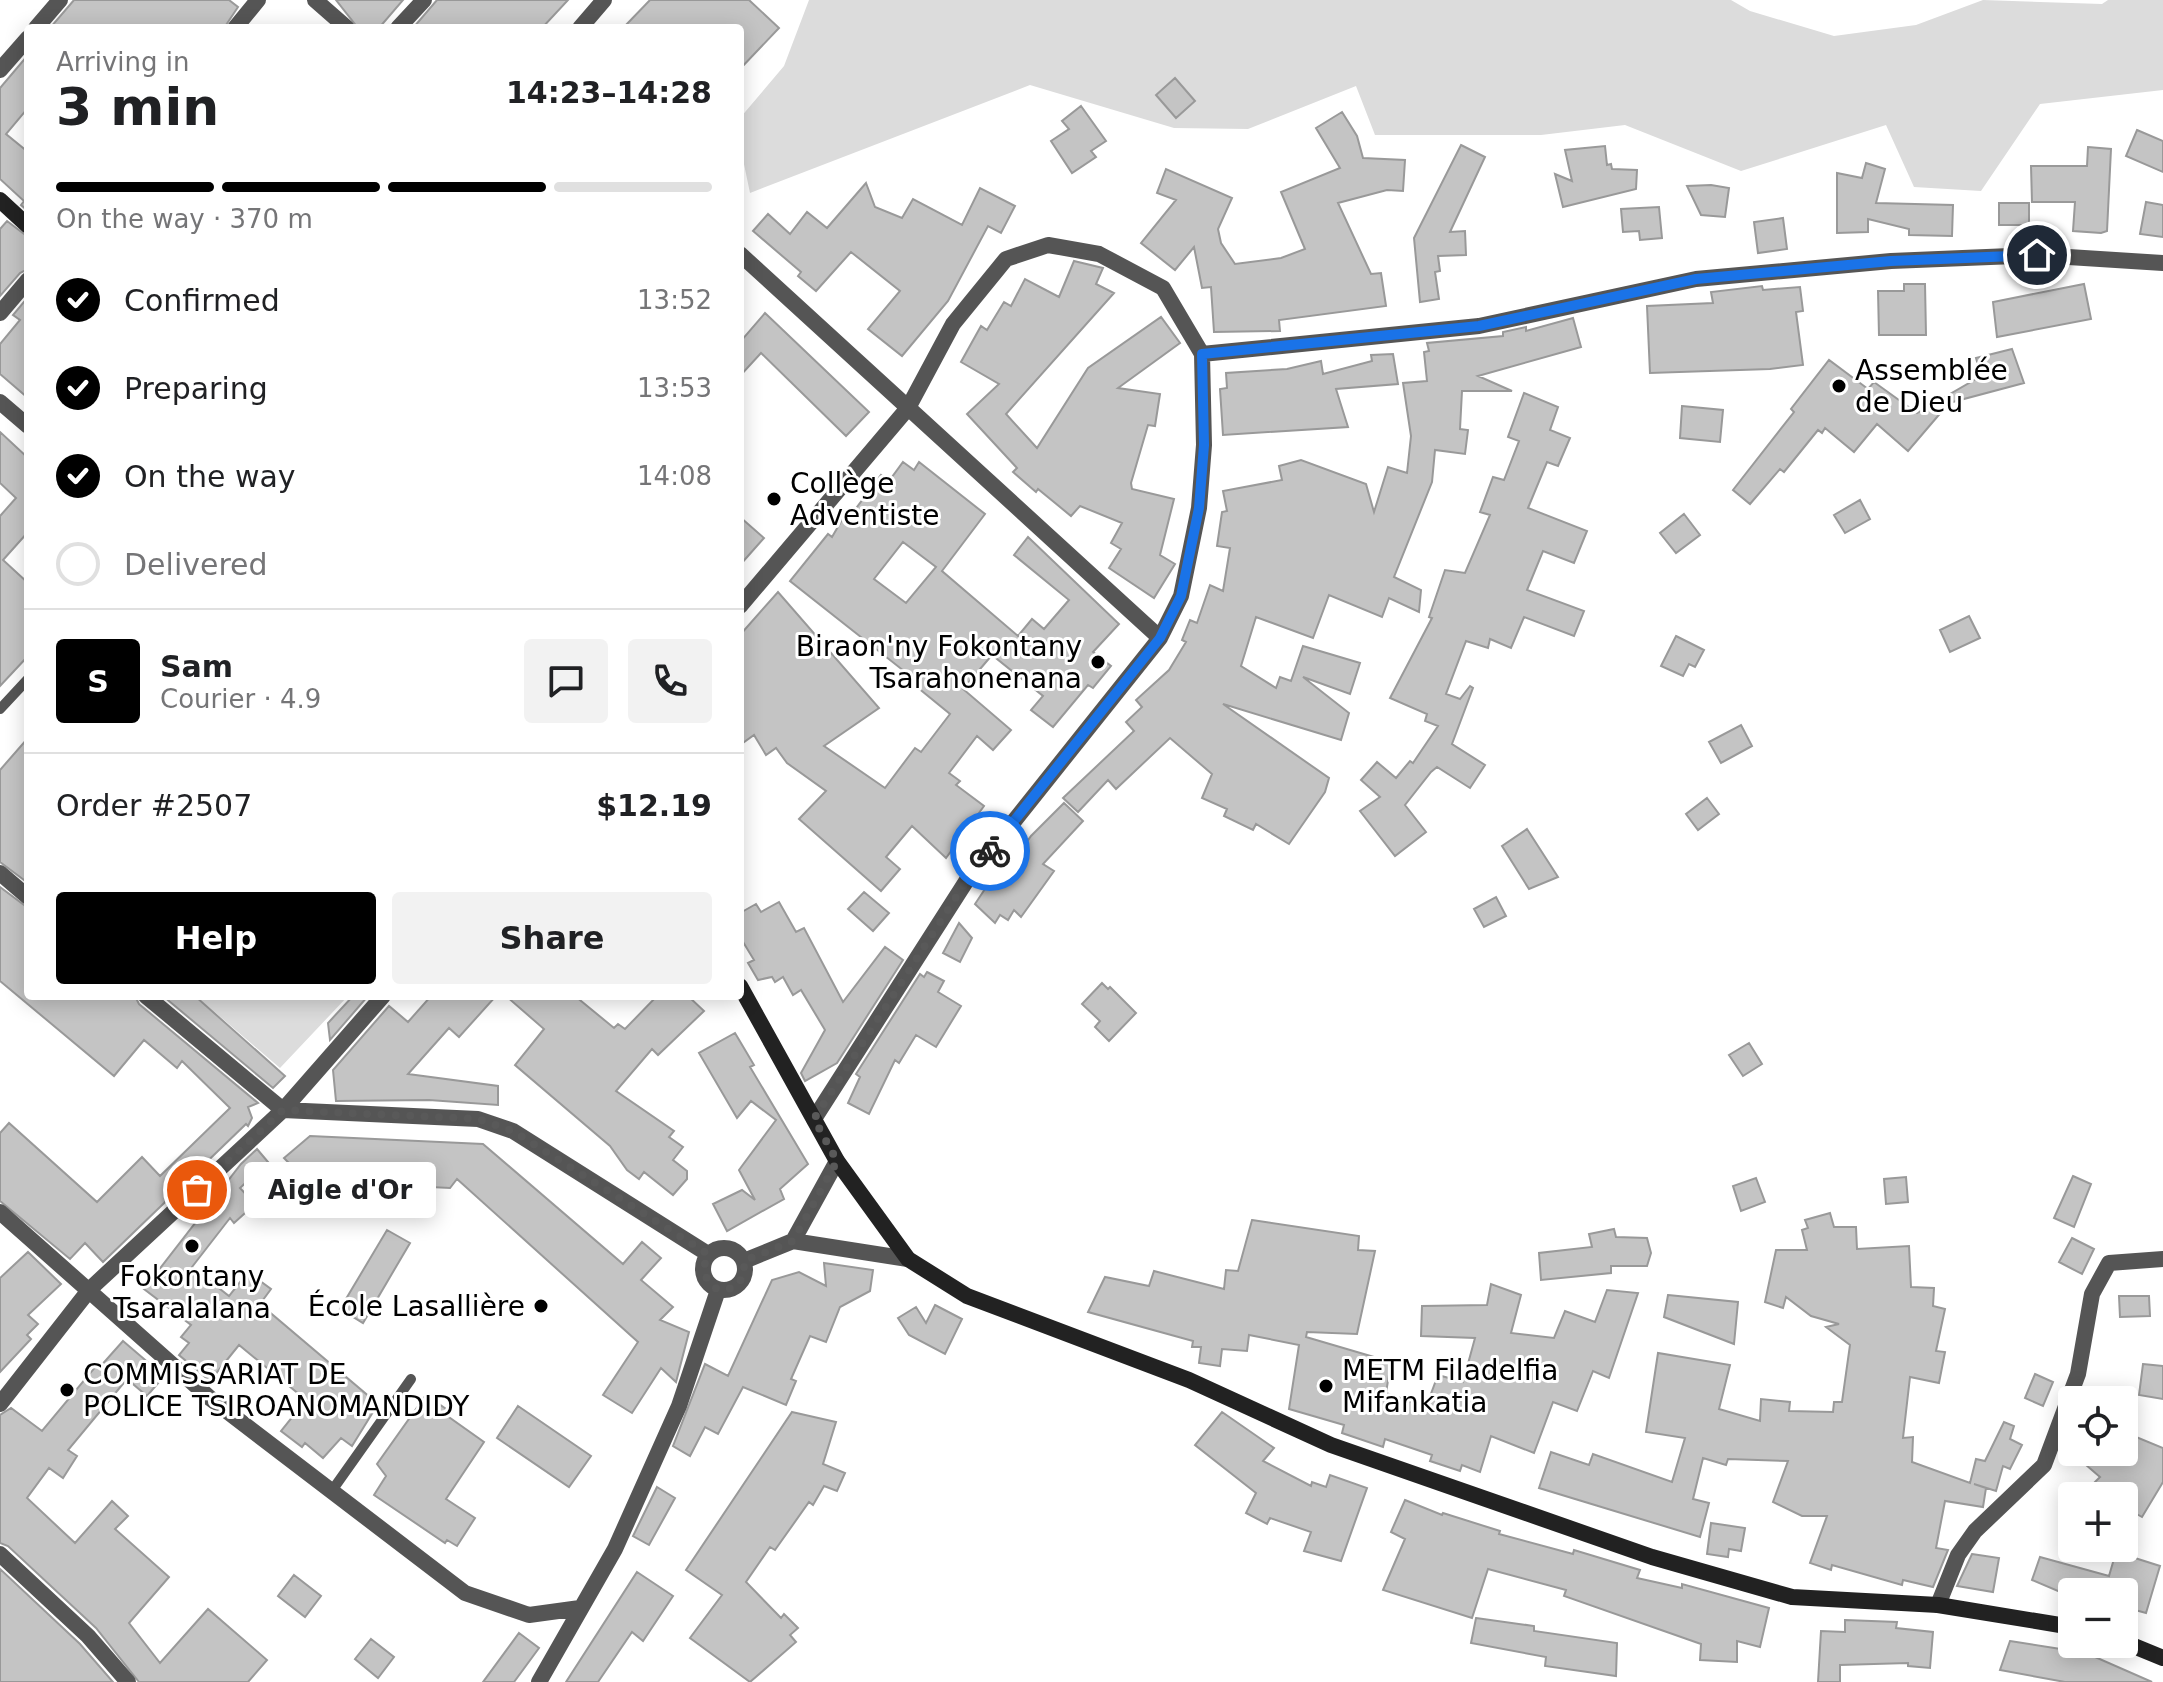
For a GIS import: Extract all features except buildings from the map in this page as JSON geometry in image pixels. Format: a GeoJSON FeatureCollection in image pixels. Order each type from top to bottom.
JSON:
{"type":"FeatureCollection","features":[{"type":"Feature","properties":{"kind":"main road"},"geometry":{"type":"LineString","coordinates":[[0,200],[24,222]]}},
{"type":"Feature","properties":{"kind":"main road"},"geometry":{"type":"LineString","coordinates":[[744,993],[837,1161],[908,1259],[967,1296],[1189,1380],[1331,1445],[1652,1557],[1792,1597],[1938,1605],[2058,1625]]}},
{"type":"Feature","properties":{"kind":"main road"},"geometry":{"type":"LineString","coordinates":[[2138,1648],[2163,1658]]}},
{"type":"Feature","properties":{"kind":"street"},"geometry":{"type":"LineString","coordinates":[[39,24],[60,0]]}},
{"type":"Feature","properties":{"kind":"street"},"geometry":{"type":"LineString","coordinates":[[238,24],[258,0]]}},
{"type":"Feature","properties":{"kind":"street"},"geometry":{"type":"LineString","coordinates":[[315,0],[342,24]]}},
{"type":"Feature","properties":{"kind":"street"},"geometry":{"type":"LineString","coordinates":[[402,24],[424,0]]}},
{"type":"Feature","properties":{"kind":"street"},"geometry":{"type":"LineString","coordinates":[[583,24],[604,0]]}},
{"type":"Feature","properties":{"kind":"street"},"geometry":{"type":"LineString","coordinates":[[0,70],[24,43]]}},
{"type":"Feature","properties":{"kind":"street"},"geometry":{"type":"LineString","coordinates":[[744,601],[908,408],[953,324],[1006,259],[1048,245],[1099,254],[1163,288],[1202,354],[1204,445],[1199,508],[1181,596],[1160,638],[967,880],[814,1119]]}},
{"type":"Feature","properties":{"kind":"street"},"geometry":{"type":"LineString","coordinates":[[1202,354],[1479,326],[1696,279],[1891,261],[2037,255],[2163,263]]}},
{"type":"Feature","properties":{"kind":"street"},"geometry":{"type":"LineString","coordinates":[[744,258],[1160,638]]}},
{"type":"Feature","properties":{"kind":"street"},"geometry":{"type":"LineString","coordinates":[[0,313],[24,285]]}},
{"type":"Feature","properties":{"kind":"street"},"geometry":{"type":"LineString","coordinates":[[0,402],[24,423]]}},
{"type":"Feature","properties":{"kind":"street"},"geometry":{"type":"LineString","coordinates":[[0,873],[24,894]]}},
{"type":"Feature","properties":{"kind":"street"},"geometry":{"type":"LineString","coordinates":[[151,1000],[283,1110],[478,1119],[490,1123],[513,1131],[708,1254]]}},
{"type":"Feature","properties":{"kind":"street"},"geometry":{"type":"LineString","coordinates":[[0,1404],[90,1289],[283,1110],[379,1000]]}},
{"type":"Feature","properties":{"kind":"street"},"geometry":{"type":"LineString","coordinates":[[793,1241],[837,1161]]}},
{"type":"Feature","properties":{"kind":"street"},"geometry":{"type":"LineString","coordinates":[[0,1212],[211,1399],[465,1593],[529,1615],[580,1608]]}},
{"type":"Feature","properties":{"kind":"street"},"geometry":{"type":"LineString","coordinates":[[744,1261],[793,1241],[908,1259]]}},
{"type":"Feature","properties":{"kind":"street"},"geometry":{"type":"LineString","coordinates":[[721,1248],[735,1251],[744,1261],[744,1276],[734,1288],[718,1290],[707,1281],[703,1267],[708,1254],[721,1248]]}},
{"type":"Feature","properties":{"kind":"street"},"geometry":{"type":"LineString","coordinates":[[1938,1605],[1958,1555],[1975,1531],[2044,1465],[2078,1374],[2092,1294],[2109,1263],[2163,1259]]}},
{"type":"Feature","properties":{"kind":"street"},"geometry":{"type":"LineString","coordinates":[[539,1682],[615,1549],[672,1420],[718,1290]]}},
{"type":"Feature","properties":{"kind":"street"},"geometry":{"type":"LineString","coordinates":[[0,1554],[88,1636],[128,1682]]}},
{"type":"Feature","properties":{"kind":"lane"},"geometry":{"type":"LineString","coordinates":[[0,709],[24,683]]}},
{"type":"Feature","properties":{"kind":"lane"},"geometry":{"type":"LineString","coordinates":[[331,1492],[411,1379]]}},
{"type":"Feature","properties":{"kind":"shaded area"},"geometry":{"type":"Polygon","coordinates":[[[809,0],[1731,0],[1750,11],[1834,36],[1916,25],[1983,0],[2102,4],[2108,0],[2163,0],[2163,90],[2040,104],[1981,191],[1914,187],[1886,125],[1741,171],[1625,125],[1541,135],[1375,135],[1356,86],[1248,129],[1174,128],[1030,85],[750,193],[744,164],[744,113],[784,66],[809,0]]]}},
{"type":"Feature","properties":{"kind":"shaded area"},"geometry":{"type":"Polygon","coordinates":[[[201,1000],[344,1000],[280,1068],[201,1000]]]}},
{"type":"Feature","properties":{"kind":"way so far"},"geometry":{"type":"LineString","coordinates":[[197,1190],[283,1110],[478,1119],[513,1131],[708,1254],[703,1267],[707,1281],[718,1290],[734,1288],[744,1276],[744,1261],[793,1241],[837,1161],[814,1119],[967,880],[990,851]]}},
{"type":"Feature","properties":{"kind":"place","name":"Assemblée de Dieu"},"geometry":{"type":"Point","coordinates":[1839,386]}},
{"type":"Feature","properties":{"kind":"place","name":"Collège Adventiste"},"geometry":{"type":"Point","coordinates":[774,499]}},
{"type":"Feature","properties":{"kind":"place","name":"Biraon'ny Fokontany Tsarahonenana"},"geometry":{"type":"Point","coordinates":[1098,662]}},
{"type":"Feature","properties":{"kind":"place","name":"Aigle d'Or"},"geometry":{"type":"Point","coordinates":[197,1190]}},
{"type":"Feature","properties":{"kind":"place","name":"Fokontany Tsaralalana"},"geometry":{"type":"Point","coordinates":[192,1246]}},
{"type":"Feature","properties":{"kind":"place","name":"École Lasallière"},"geometry":{"type":"Point","coordinates":[541,1306]}},
{"type":"Feature","properties":{"kind":"place","name":"METM Filadelfia Mifankatia"},"geometry":{"type":"Point","coordinates":[1326,1386]}},
{"type":"Feature","properties":{"kind":"place","name":"COMMISSARIAT DE POLICE TSIROANOMANDIDY"},"geometry":{"type":"Point","coordinates":[67,1390]}},
{"type":"Feature","properties":{"kind":"route"},"geometry":{"type":"LineString","coordinates":[[990,851],[1160,638],[1181,596],[1199,508],[1204,445],[1202,354],[1479,326],[1696,279],[1891,261],[2037,255]]}}]}
